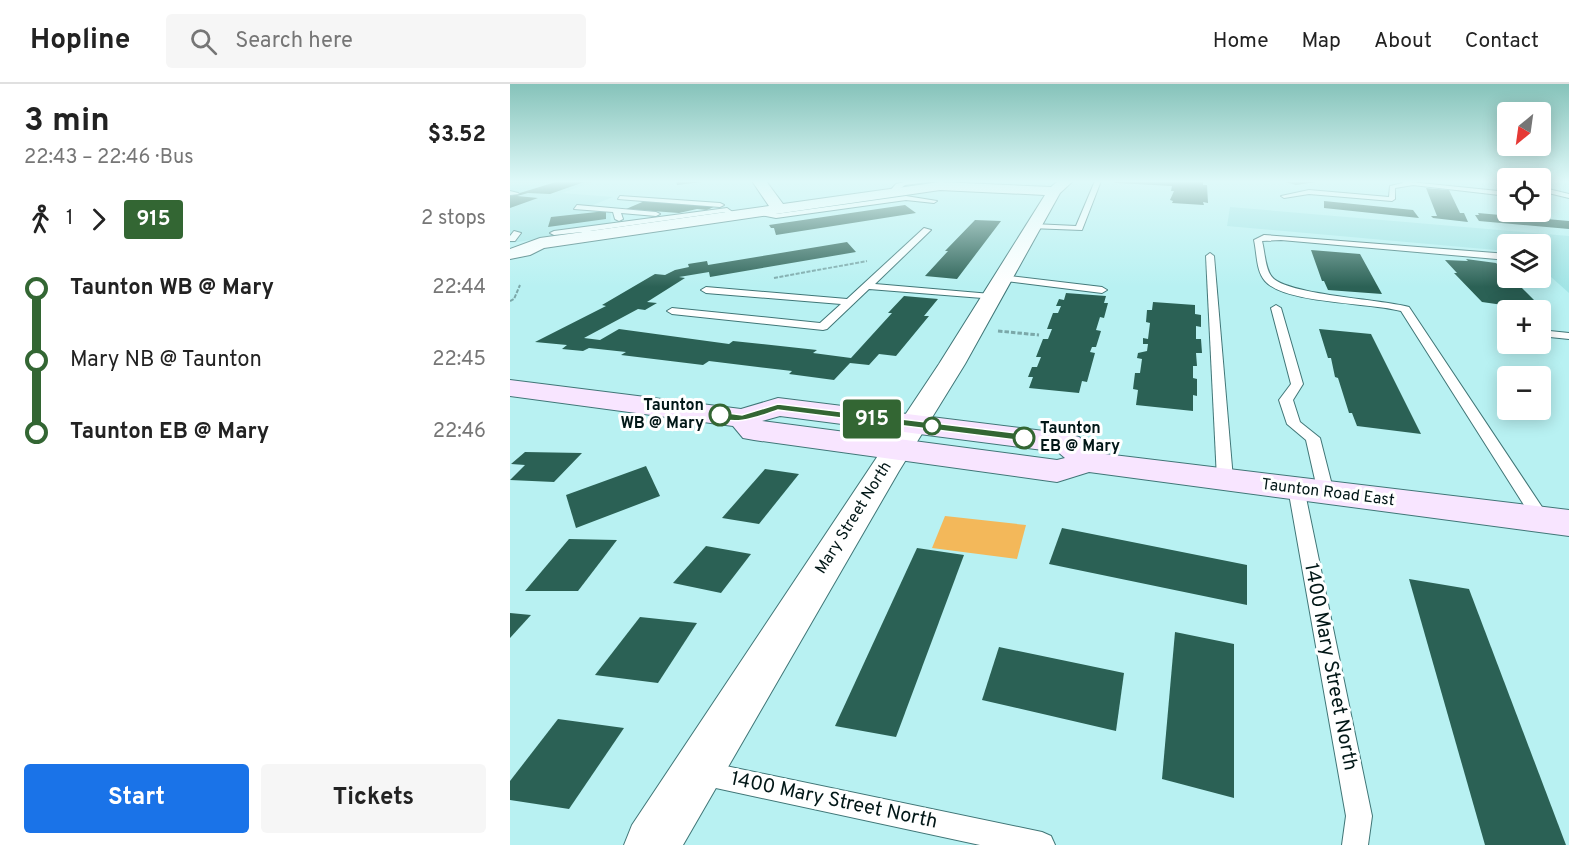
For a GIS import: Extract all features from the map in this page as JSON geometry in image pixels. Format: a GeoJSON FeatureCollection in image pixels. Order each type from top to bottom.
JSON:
{"type":"FeatureCollection","features":[{"type":"Feature","properties":{"kind":"main road","name":"Taunton Road East"},"geometry":{"type":"LineString","coordinates":[[510,388],[742,418],[754,431],[905,437],[1057,471],[1088,462],[1556,521]]}},
{"type":"Feature","properties":{"kind":"street"},"geometry":{"type":"LineString","coordinates":[[512,241],[524,251],[547,238],[698,217]]}},
{"type":"Feature","properties":{"kind":"street","name":"Mary Street North"},"geometry":{"type":"LineString","coordinates":[[652,845],[1039,217]]}},
{"type":"Feature","properties":{"kind":"lane"},"geometry":{"type":"LineString","coordinates":[[618,217],[621,224]]}},
{"type":"Feature","properties":{"kind":"lane"},"geometry":{"type":"LineString","coordinates":[[659,217],[676,219]]}},
{"type":"Feature","properties":{"kind":"lane"},"geometry":{"type":"LineString","coordinates":[[1033,226],[1079,228],[1084,217]]}},
{"type":"Feature","properties":{"kind":"lane"},"geometry":{"type":"LineString","coordinates":[[586,232],[621,224],[641,225]]}},
{"type":"Feature","properties":{"kind":"lane"},"geometry":{"type":"LineString","coordinates":[[672,311],[823,327],[927,230]]}},
{"type":"Feature","properties":{"kind":"lane"},"geometry":{"type":"LineString","coordinates":[[1497,256],[1270,237],[1258,240],[1267,278],[1273,283],[1309,295],[1383,303],[1405,309],[1556,521]]}},
{"type":"Feature","properties":{"kind":"lane"},"geometry":{"type":"LineString","coordinates":[[1210,256],[1225,479]]}},
{"type":"Feature","properties":{"kind":"lane"},"geometry":{"type":"LineString","coordinates":[[872,283],[1101,290]]}},
{"type":"Feature","properties":{"kind":"lane"},"geometry":{"type":"LineString","coordinates":[[706,290],[850,302]]}},
{"type":"Feature","properties":{"kind":"lane","name":"1400 Mary Street North"},"geometry":{"type":"LineString","coordinates":[[1276,308],[1297,384],[1286,400],[1294,424],[1313,438],[1311,490],[1359,816],[1355,845]]}},
{"type":"Feature","properties":{"kind":"lane"},"geometry":{"type":"LineString","coordinates":[[1551,334],[1569,336]]}},
{"type":"Feature","properties":{"kind":"lane","name":"1400 Mary Street North"},"geometry":{"type":"LineString","coordinates":[[696,771],[1042,845]]}},
{"type":"Feature","properties":{"kind":"path"},"geometry":{"type":"LineString","coordinates":[[721,291],[752,282],[901,255]]}},
{"type":"Feature","properties":{"kind":"path"},"geometry":{"type":"LineString","coordinates":[[510,301],[514,298],[520,285]]}},
{"type":"Feature","properties":{"kind":"path"},"geometry":{"type":"LineString","coordinates":[[972,329],[1039,335]]}},
{"type":"Feature","properties":{"kind":"shaded area"},"geometry":{"type":"Polygon","coordinates":[[[510,217],[611,217],[610,229],[510,243],[510,217]]]}},
{"type":"Feature","properties":{"kind":"shaded area"},"geometry":{"type":"Polygon","coordinates":[[[1228,217],[1341,217],[1546,234],[1497,234],[1497,250],[1227,226],[1228,217]]]}},
{"type":"Feature","properties":{"kind":"shaded area"},"geometry":{"type":"Polygon","coordinates":[[[1551,234],[1569,236],[1569,293],[1551,277],[1551,234]]]}},
{"type":"Feature","properties":{"kind":"shaded area"},"geometry":{"type":"Polygon","coordinates":[[[945,516],[1026,525],[1017,559],[932,548],[945,516]]]}},
{"type":"Feature","properties":{"kind":"building"},"geometry":{"type":"Polygon","coordinates":[[[551,217],[606,217],[606,219],[548,227],[551,217]]]}},
{"type":"Feature","properties":{"kind":"building"},"geometry":{"type":"Polygon","coordinates":[[[827,217],[894,217],[776,235],[774,228],[769,225],[827,217]]]}},
{"type":"Feature","properties":{"kind":"building"},"geometry":{"type":"Polygon","coordinates":[[[1432,217],[1466,217],[1468,222],[1432,217]]]}},
{"type":"Feature","properties":{"kind":"building"},"geometry":{"type":"Polygon","coordinates":[[[1476,217],[1497,217],[1497,222],[1551,222],[1551,219],[1569,221],[1569,229],[1479,221],[1476,217]]]}},
{"type":"Feature","properties":{"kind":"building"},"geometry":{"type":"Polygon","coordinates":[[[975,220],[1001,221],[957,279],[925,276],[948,251],[945,251],[975,220]]]}},
{"type":"Feature","properties":{"kind":"building"},"geometry":{"type":"Polygon","coordinates":[[[847,242],[856,252],[710,277],[709,272],[679,277],[685,278],[647,302],[657,303],[645,310],[638,309],[584,338],[600,340],[619,329],[729,344],[733,341],[817,350],[813,353],[851,358],[892,313],[888,313],[904,296],[938,299],[924,316],[929,316],[896,356],[879,354],[869,365],[850,363],[834,380],[789,374],[792,371],[709,361],[703,365],[621,355],[626,352],[589,348],[583,351],[562,349],[567,345],[535,342],[606,306],[602,305],[655,274],[665,275],[689,267],[688,264],[707,261],[708,265],[847,242]]]}},
{"type":"Feature","properties":{"kind":"building"},"geometry":{"type":"Polygon","coordinates":[[[1311,250],[1360,254],[1382,294],[1328,290],[1322,281],[1311,250]]]}},
{"type":"Feature","properties":{"kind":"building"},"geometry":{"type":"Polygon","coordinates":[[[1466,259],[1496,263],[1497,288],[1522,288],[1534,300],[1497,300],[1497,304],[1482,302],[1454,273],[1457,273],[1445,260],[1468,261],[1466,259]]]}},
{"type":"Feature","properties":{"kind":"building"},"geometry":{"type":"Polygon","coordinates":[[[1066,293],[1106,296],[1104,303],[1108,303],[1104,318],[1100,317],[1096,330],[1101,331],[1096,347],[1092,347],[1090,352],[1095,353],[1087,382],[1082,381],[1079,393],[1029,388],[1033,377],[1028,377],[1032,367],[1037,367],[1041,357],[1036,357],[1043,339],[1048,339],[1052,329],[1047,329],[1053,313],[1058,313],[1061,306],[1056,306],[1059,299],[1064,300],[1066,293]]]}},
{"type":"Feature","properties":{"kind":"building"},"geometry":{"type":"Polygon","coordinates":[[[1153,302],[1195,305],[1195,314],[1201,315],[1201,327],[1196,326],[1196,339],[1201,339],[1202,353],[1196,353],[1197,366],[1193,366],[1193,378],[1197,379],[1197,396],[1193,395],[1193,411],[1136,405],[1138,390],[1133,389],[1135,373],[1140,373],[1142,359],[1137,358],[1138,353],[1147,351],[1148,344],[1143,344],[1143,338],[1148,339],[1150,323],[1146,322],[1147,310],[1152,310],[1153,302]]]}},
{"type":"Feature","properties":{"kind":"building"},"geometry":{"type":"Polygon","coordinates":[[[1319,329],[1371,334],[1421,434],[1357,426],[1352,413],[1349,413],[1319,329]]]}},
{"type":"Feature","properties":{"kind":"building"},"geometry":{"type":"Polygon","coordinates":[[[525,452],[582,453],[554,482],[510,480],[525,465],[511,464],[525,452]]]}},
{"type":"Feature","properties":{"kind":"building"},"geometry":{"type":"Polygon","coordinates":[[[646,466],[660,496],[576,528],[566,495],[646,466]]]}},
{"type":"Feature","properties":{"kind":"building"},"geometry":{"type":"Polygon","coordinates":[[[765,469],[799,474],[759,524],[722,518],[765,469]]]}},
{"type":"Feature","properties":{"kind":"building"},"geometry":{"type":"Polygon","coordinates":[[[1062,528],[1247,565],[1247,605],[1049,564],[1062,528]]]}},
{"type":"Feature","properties":{"kind":"building"},"geometry":{"type":"Polygon","coordinates":[[[569,539],[617,540],[578,591],[525,591],[569,539]]]}},
{"type":"Feature","properties":{"kind":"building"},"geometry":{"type":"Polygon","coordinates":[[[706,546],[751,554],[721,593],[673,583],[706,546]]]}},
{"type":"Feature","properties":{"kind":"building"},"geometry":{"type":"Polygon","coordinates":[[[917,548],[964,555],[896,737],[835,726],[917,548]]]}},
{"type":"Feature","properties":{"kind":"building"},"geometry":{"type":"Polygon","coordinates":[[[1409,579],[1469,589],[1566,845],[1485,845],[1409,579]]]}},
{"type":"Feature","properties":{"kind":"building"},"geometry":{"type":"Polygon","coordinates":[[[510,613],[531,615],[510,638],[510,613]]]}},
{"type":"Feature","properties":{"kind":"building"},"geometry":{"type":"Polygon","coordinates":[[[640,617],[697,623],[658,683],[595,675],[640,617]]]}},
{"type":"Feature","properties":{"kind":"building"},"geometry":{"type":"Polygon","coordinates":[[[1175,632],[1234,644],[1234,798],[1162,779],[1175,632]]]}},
{"type":"Feature","properties":{"kind":"building"},"geometry":{"type":"Polygon","coordinates":[[[999,647],[1124,673],[1116,731],[982,700],[999,647]]]}},
{"type":"Feature","properties":{"kind":"building"},"geometry":{"type":"Polygon","coordinates":[[[558,719],[624,728],[569,809],[510,800],[510,781],[558,719]]]}},
{"type":"Feature","properties":{"kind":"bus line","name":"915"},"geometry":{"type":"LineString","coordinates":[[720,415],[742,418],[778,407],[1024,438]]}},
{"type":"Feature","properties":{"kind":"place","name":"Taunton WB @ Mary"},"geometry":{"type":"Point","coordinates":[720,415]}},
{"type":"Feature","properties":{"kind":"place","name":"Taunton EB @ Mary"},"geometry":{"type":"Point","coordinates":[1024,438]}}]}
